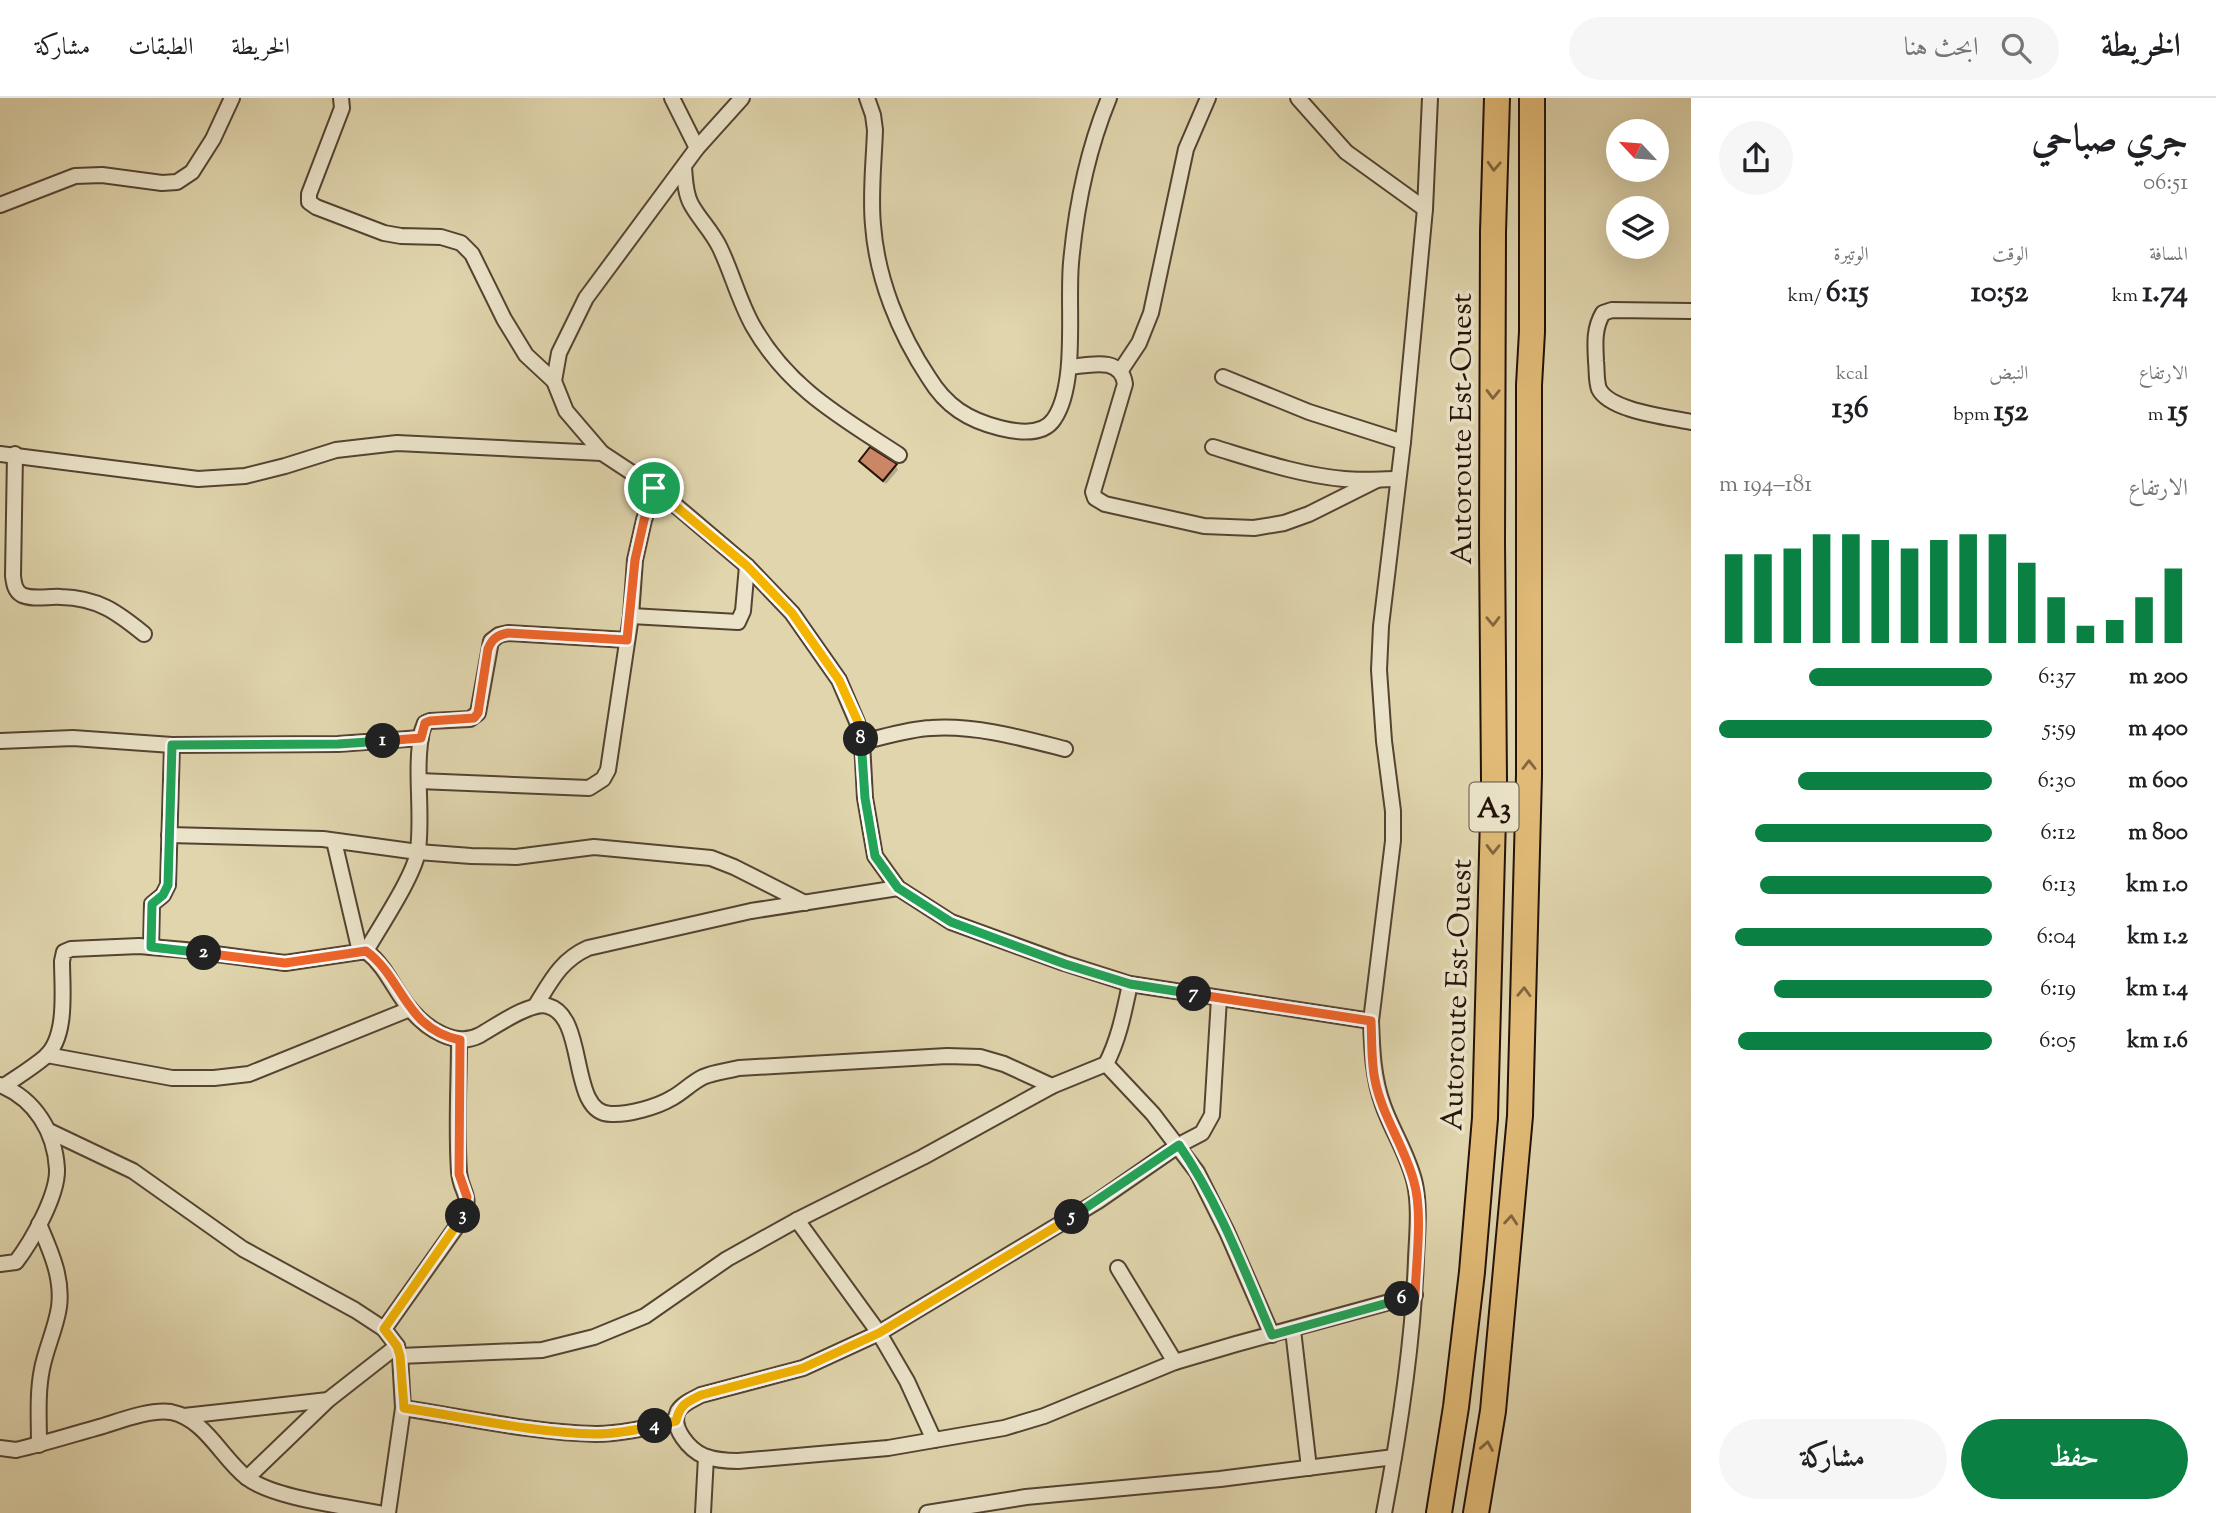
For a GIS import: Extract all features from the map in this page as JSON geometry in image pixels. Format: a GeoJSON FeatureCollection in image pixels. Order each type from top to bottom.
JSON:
{"type":"FeatureCollection","features":[{"type":"Feature","properties":{"kind":"highway","name":"Autoroute Est-Ouest"},"geometry":{"type":"LineString","coordinates":[[1439,1513],[1456,1407],[1472,1272],[1485,1118],[1494,780],[1493,232],[1497,98]]}},
{"type":"Feature","properties":{"kind":"highway","name":"A3"},"geometry":{"type":"LineString","coordinates":[[1476,1513],[1493,1411],[1520,1116],[1529,775],[1532,98]]}},
{"type":"Feature","properties":{"kind":"street"},"geometry":{"type":"LineString","coordinates":[[0,205],[75,176],[102,175],[162,183],[177,182],[192,172],[213,139],[232,98]]}},
{"type":"Feature","properties":{"kind":"street"},"geometry":{"type":"LineString","coordinates":[[341,98],[342,108],[309,194],[309,202],[384,233],[441,237],[461,243],[472,254],[504,319],[526,355],[554,381],[566,411],[602,453],[654,488],[747,566],[792,613],[839,680],[858,722],[862,742],[865,798],[875,856],[898,888],[951,922],[1065,964],[1130,984],[1371,1021]]}},
{"type":"Feature","properties":{"kind":"street"},"geometry":{"type":"LineString","coordinates":[[672,98],[697,148]]}},
{"type":"Feature","properties":{"kind":"street"},"geometry":{"type":"LineString","coordinates":[[554,381],[559,352],[586,298],[697,148],[742,98]]}},
{"type":"Feature","properties":{"kind":"street"},"geometry":{"type":"LineString","coordinates":[[867,98],[875,130],[875,246],[883,282],[904,333],[920,365],[947,402],[969,418],[1012,431],[1032,431],[1047,427],[1054,419],[1061,402],[1069,367],[1071,265],[1075,232],[1088,159],[1109,98]]}},
{"type":"Feature","properties":{"kind":"street"},"geometry":{"type":"LineString","coordinates":[[1121,370],[1139,344],[1151,313],[1186,149],[1208,98]]}},
{"type":"Feature","properties":{"kind":"street"},"geometry":{"type":"LineString","coordinates":[[1298,98],[1346,152],[1425,209]]}},
{"type":"Feature","properties":{"kind":"street"},"geometry":{"type":"LineString","coordinates":[[1384,1513],[1406,1383],[1415,1296],[1418,1215],[1415,1184],[1375,1080],[1371,1021],[1393,841],[1393,811],[1379,670],[1381,626],[1403,442],[1425,209],[1430,98]]}},
{"type":"Feature","properties":{"kind":"street"},"geometry":{"type":"LineString","coordinates":[[684,167],[690,202],[716,239],[752,325],[778,365],[835,414],[899,455]]}},
{"type":"Feature","properties":{"kind":"street"},"geometry":{"type":"LineString","coordinates":[[1691,311],[1612,310],[1603,313],[1597,323],[1595,339],[1597,381],[1605,396],[1616,404],[1639,411],[1691,422]]}},
{"type":"Feature","properties":{"kind":"street"},"geometry":{"type":"LineString","coordinates":[[1069,367],[1111,365],[1124,374],[1125,384],[1093,492],[1095,498],[1105,504],[1204,526],[1254,527],[1284,523],[1309,514],[1377,480]]}},
{"type":"Feature","properties":{"kind":"street"},"geometry":{"type":"LineString","coordinates":[[1223,377],[1309,412],[1403,442]]}},
{"type":"Feature","properties":{"kind":"street"},"geometry":{"type":"LineString","coordinates":[[144,634],[120,615],[88,600],[31,597],[21,594],[15,588],[8,454],[198,479],[245,476],[336,450],[397,443],[602,453]]}},
{"type":"Feature","properties":{"kind":"street"},"geometry":{"type":"LineString","coordinates":[[1213,447],[1301,472],[1345,479],[1398,479]]}},
{"type":"Feature","properties":{"kind":"street"},"geometry":{"type":"LineString","coordinates":[[419,781],[589,788],[603,779],[608,770],[631,616],[635,560],[654,488]]}},
{"type":"Feature","properties":{"kind":"street"},"geometry":{"type":"LineString","coordinates":[[631,616],[737,622],[743,611],[747,566]]}},
{"type":"Feature","properties":{"kind":"street"},"geometry":{"type":"LineString","coordinates":[[363,951],[413,868],[418,852],[421,738],[425,723],[470,719],[478,713],[491,641],[508,633],[627,640]]}},
{"type":"Feature","properties":{"kind":"street"},"geometry":{"type":"LineString","coordinates":[[862,742],[932,728],[1011,736],[1065,749]]}},
{"type":"Feature","properties":{"kind":"street"},"geometry":{"type":"LineString","coordinates":[[0,741],[73,738],[172,745],[338,744],[421,738]]}},
{"type":"Feature","properties":{"kind":"street"},"geometry":{"type":"LineString","coordinates":[[151,947],[152,904],[163,895],[168,885],[172,745]]}},
{"type":"Feature","properties":{"kind":"street"},"geometry":{"type":"LineString","coordinates":[[169,835],[334,841],[418,852],[516,857],[594,847],[711,858],[805,903]]}},
{"type":"Feature","properties":{"kind":"street"},"geometry":{"type":"LineString","coordinates":[[334,841],[363,951]]}},
{"type":"Feature","properties":{"kind":"street"},"geometry":{"type":"LineString","coordinates":[[0,1264],[16,1262],[39,1224],[52,1193],[57,1170],[49,1131],[26,1099],[2,1086],[47,1055],[62,1019],[62,961],[64,952],[71,949],[151,947],[285,963],[363,951],[378,960],[410,1009],[421,1020],[445,1037],[460,1040],[473,1039],[536,1005],[560,967],[573,954],[588,948],[751,911],[898,888]]}},
{"type":"Feature","properties":{"kind":"street"},"geometry":{"type":"LineString","coordinates":[[247,1478],[328,1400],[399,1351],[542,1350],[594,1337],[645,1316],[727,1259],[797,1220],[923,1157],[1052,1086],[1106,1064],[1115,1048],[1130,984]]}},
{"type":"Feature","properties":{"kind":"street"},"geometry":{"type":"LineString","coordinates":[[1219,998],[1212,1115],[1202,1133],[1179,1145],[1098,1201],[879,1333],[803,1368],[701,1395],[687,1402],[679,1410],[676,1421],[685,1440],[695,1451],[706,1457],[720,1461],[751,1460],[888,1448],[1004,1428],[1044,1416],[1175,1362],[1236,1343],[1415,1296]]}},
{"type":"Feature","properties":{"kind":"street"},"geometry":{"type":"LineString","coordinates":[[536,1005],[550,1006],[562,1016],[570,1032],[587,1098],[598,1110],[609,1115],[654,1107],[706,1076],[739,1068],[947,1056],[980,1057],[1004,1064],[1052,1086]]}},
{"type":"Feature","properties":{"kind":"street"},"geometry":{"type":"LineString","coordinates":[[47,1055],[172,1078],[215,1078],[249,1074],[410,1009]]}},
{"type":"Feature","properties":{"kind":"street"},"geometry":{"type":"LineString","coordinates":[[384,1329],[462,1219],[467,1205],[459,1174],[460,1040]]}},
{"type":"Feature","properties":{"kind":"street"},"geometry":{"type":"LineString","coordinates":[[1106,1064],[1179,1145],[1197,1172],[1227,1232],[1272,1335]]}},
{"type":"Feature","properties":{"kind":"street"},"geometry":{"type":"LineString","coordinates":[[49,1131],[133,1171],[243,1249],[355,1310],[384,1329],[399,1351],[404,1408],[388,1513]]}},
{"type":"Feature","properties":{"kind":"street"},"geometry":{"type":"LineString","coordinates":[[797,1220],[879,1333],[918,1401],[934,1440]]}},
{"type":"Feature","properties":{"kind":"street"},"geometry":{"type":"LineString","coordinates":[[39,1224],[57,1270],[60,1295],[59,1308],[42,1368],[39,1444]]}},
{"type":"Feature","properties":{"kind":"street"},"geometry":{"type":"LineString","coordinates":[[1118,1268],[1175,1362]]}},
{"type":"Feature","properties":{"kind":"street"},"geometry":{"type":"LineString","coordinates":[[1293,1330],[1309,1468]]}},
{"type":"Feature","properties":{"kind":"street"},"geometry":{"type":"LineString","coordinates":[[184,1416],[328,1400]]}},
{"type":"Feature","properties":{"kind":"street"},"geometry":{"type":"LineString","coordinates":[[404,1408],[540,1429],[597,1434],[632,1431],[676,1421]]}},
{"type":"Feature","properties":{"kind":"street"},"geometry":{"type":"LineString","coordinates":[[0,1448],[16,1450],[139,1415],[168,1411],[184,1416],[201,1429],[247,1478],[291,1496],[379,1513]]}},
{"type":"Feature","properties":{"kind":"street"},"geometry":{"type":"LineString","coordinates":[[703,1513],[706,1457]]}},
{"type":"Feature","properties":{"kind":"street"},"geometry":{"type":"LineString","coordinates":[[927,1513],[1026,1497],[1220,1479],[1394,1457]]}},
{"type":"Feature","properties":{"kind":"building"},"geometry":{"type":"Polygon","coordinates":[[[870,447],[897,464],[883,481],[859,461],[870,447]]]}},
{"type":"Feature","properties":{"kind":"route"},"geometry":{"type":"LineString","coordinates":[[654,488],[747,566],[792,613],[839,680],[858,722],[862,742],[865,798],[875,856],[898,888],[951,922],[1065,964],[1130,984],[1371,1021],[1375,1080],[1415,1184],[1418,1215],[1415,1296],[1272,1335],[1227,1232],[1197,1172],[1179,1145],[1098,1201],[879,1333],[803,1368],[701,1395],[687,1402],[679,1410],[676,1421],[632,1431],[597,1434],[540,1429],[404,1408],[400,1356],[397,1346],[384,1329],[462,1219],[467,1205],[459,1174],[460,1040],[445,1037],[421,1020],[410,1009],[378,960],[366,951],[285,963],[151,947],[150,910],[168,885],[172,745],[338,744],[421,738],[425,723],[470,719],[478,713],[488,649],[491,641],[499,635],[508,633],[627,640],[635,560],[654,488]]}}]}
